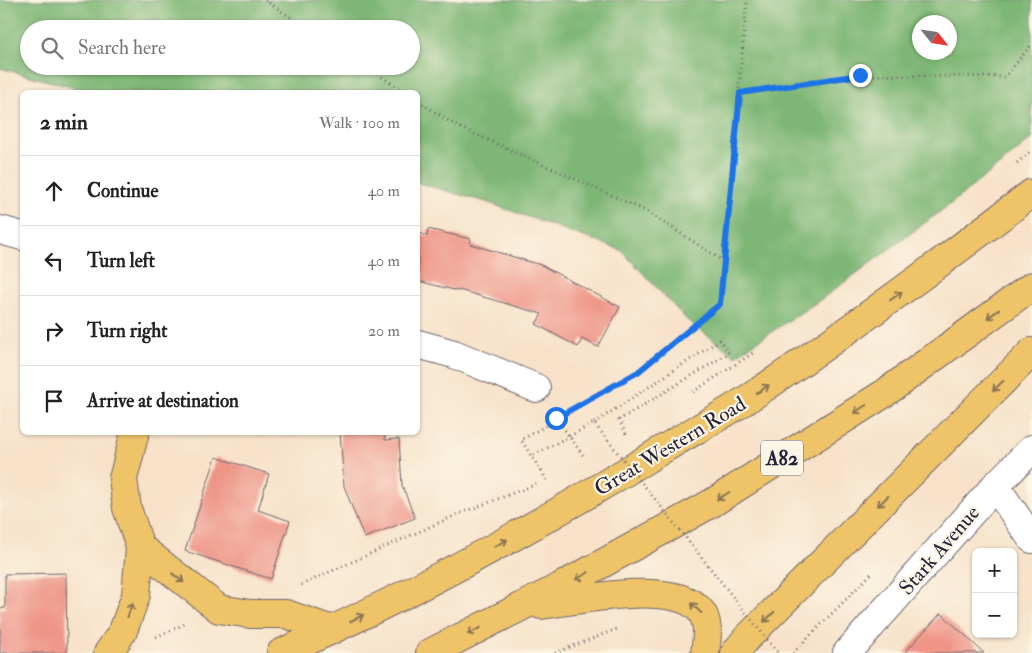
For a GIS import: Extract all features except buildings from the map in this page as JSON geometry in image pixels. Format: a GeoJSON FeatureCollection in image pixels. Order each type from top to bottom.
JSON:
{"type":"FeatureCollection","features":[{"type":"Feature","properties":{"kind":"main road","name":"Great Western Road"},"geometry":{"type":"LineString","coordinates":[[281,653],[332,630],[463,564],[587,496],[749,398],[930,272],[1032,193]]}},
{"type":"Feature","properties":{"kind":"main road","name":"A82"},"geometry":{"type":"LineString","coordinates":[[430,653],[560,588],[712,502],[885,393],[1032,286]]}},
{"type":"Feature","properties":{"kind":"main road"},"geometry":{"type":"LineString","coordinates":[[735,653],[746,639],[1032,352]]}},
{"type":"Feature","properties":{"kind":"main road"},"geometry":{"type":"LineString","coordinates":[[108,653],[123,631],[136,595],[140,547],[127,508],[123,479],[134,435]]}},
{"type":"Feature","properties":{"kind":"main road"},"geometry":{"type":"LineString","coordinates":[[140,547],[220,609],[250,614],[286,614],[332,630]]}},
{"type":"Feature","properties":{"kind":"main road"},"geometry":{"type":"LineString","coordinates":[[518,609],[582,599],[640,593],[671,595],[687,601],[700,609],[705,620],[708,638],[705,653]]}},
{"type":"Feature","properties":{"kind":"street"},"geometry":{"type":"LineString","coordinates":[[0,230],[20,235]]}},
{"type":"Feature","properties":{"kind":"street"},"geometry":{"type":"LineString","coordinates":[[420,345],[454,354],[536,388]]}},
{"type":"Feature","properties":{"kind":"street","name":"Stark Avenue"},"geometry":{"type":"LineString","coordinates":[[848,653],[995,486],[1032,449]]}},
{"type":"Feature","properties":{"kind":"street"},"geometry":{"type":"LineString","coordinates":[[995,486],[1032,539]]}},
{"type":"Feature","properties":{"kind":"path"},"geometry":{"type":"LineString","coordinates":[[265,0],[295,20]]}},
{"type":"Feature","properties":{"kind":"path"},"geometry":{"type":"LineString","coordinates":[[547,480],[521,440],[638,372],[720,304],[748,0]]}},
{"type":"Feature","properties":{"kind":"path"},"geometry":{"type":"LineString","coordinates":[[740,93],[860,75],[1005,77],[1032,44]]}},
{"type":"Feature","properties":{"kind":"path"},"geometry":{"type":"LineString","coordinates":[[379,75],[402,90]]}},
{"type":"Feature","properties":{"kind":"path"},"geometry":{"type":"LineString","coordinates":[[420,102],[455,125],[646,211],[724,261]]}},
{"type":"Feature","properties":{"kind":"path"},"geometry":{"type":"LineString","coordinates":[[1016,164],[1032,150]]}},
{"type":"Feature","properties":{"kind":"path"},"geometry":{"type":"LineString","coordinates":[[533,456],[594,423],[720,340],[729,353],[619,420],[626,434]]}},
{"type":"Feature","properties":{"kind":"path"},"geometry":{"type":"LineString","coordinates":[[691,392],[756,351]]}},
{"type":"Feature","properties":{"kind":"path"},"geometry":{"type":"LineString","coordinates":[[536,388],[585,458]]}},
{"type":"Feature","properties":{"kind":"path"},"geometry":{"type":"LineString","coordinates":[[594,423],[778,653]]}},
{"type":"Feature","properties":{"kind":"path"},"geometry":{"type":"LineString","coordinates":[[610,444],[634,429]]}},
{"type":"Feature","properties":{"kind":"path"},"geometry":{"type":"LineString","coordinates":[[578,462],[593,453]]}},
{"type":"Feature","properties":{"kind":"path"},"geometry":{"type":"LineString","coordinates":[[295,588],[456,515],[547,480],[555,475]]}},
{"type":"Feature","properties":{"kind":"path"},"geometry":{"type":"LineString","coordinates":[[148,640],[220,609]]}},
{"type":"Feature","properties":{"kind":"path"},"geometry":{"type":"LineString","coordinates":[[554,653],[621,628]]}},
{"type":"Feature","properties":{"kind":"green space"},"geometry":{"type":"Polygon","coordinates":[[[0,0],[1032,0],[1032,139],[949,205],[823,298],[735,356],[687,320],[621,250],[486,202],[420,184],[420,90],[82,90],[26,75],[420,75],[420,20],[20,20],[20,73],[0,68],[0,0]]]}},
{"type":"Feature","properties":{"kind":"route"},"geometry":{"type":"LineString","coordinates":[[556,418],[638,372],[720,304],[740,93],[860,75]]}}]}
